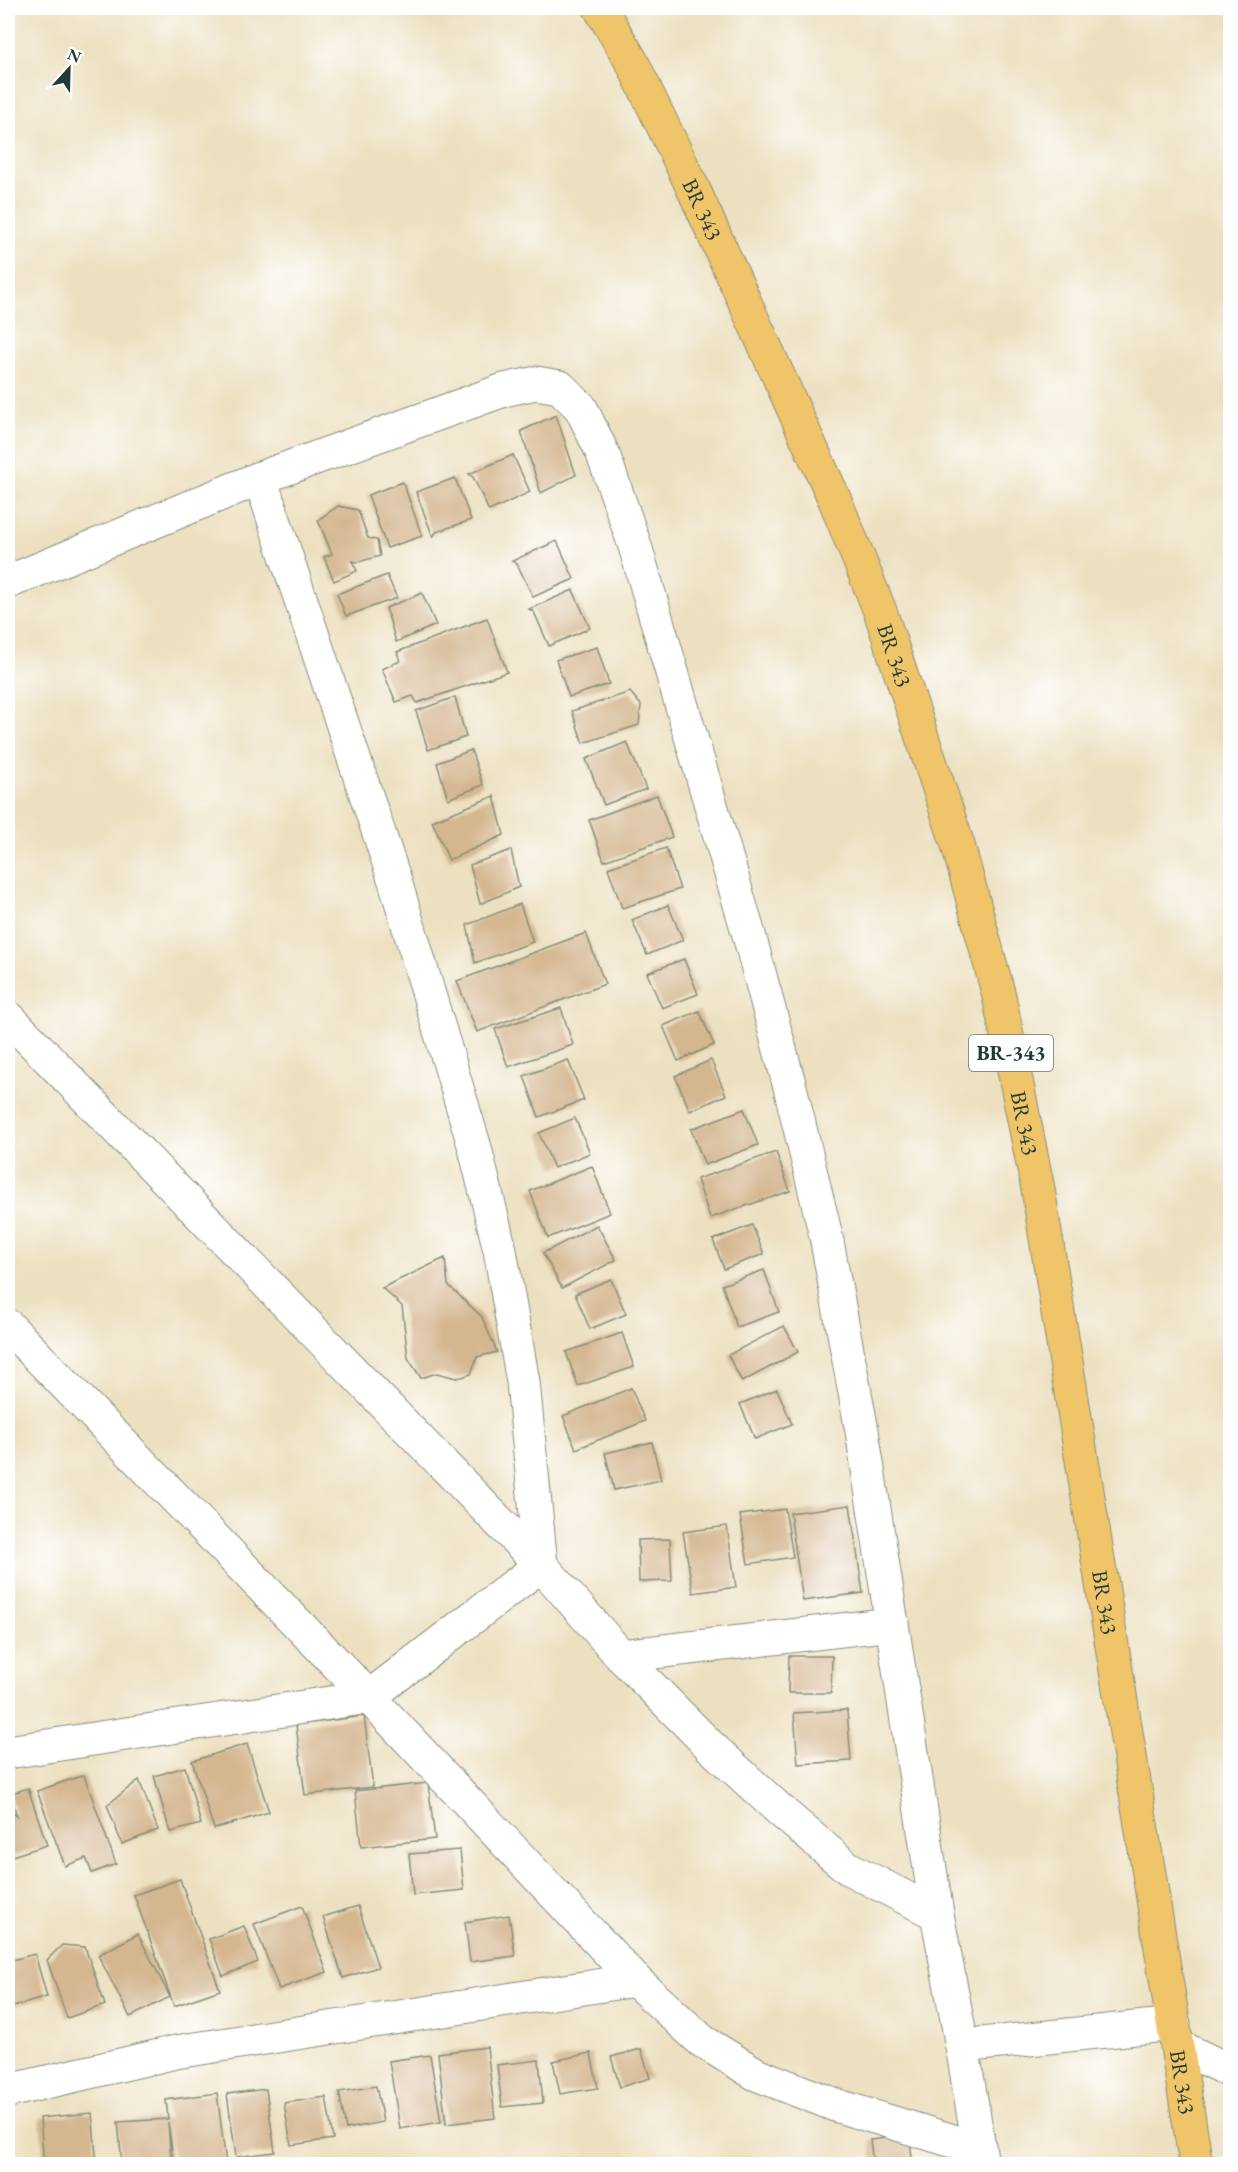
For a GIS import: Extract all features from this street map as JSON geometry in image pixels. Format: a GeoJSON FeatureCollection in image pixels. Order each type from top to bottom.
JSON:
{"type":"FeatureCollection","features":[{"type":"Feature","properties":{"kind":"main road","name":"BR 343"},"geometry":{"type":"LineString","coordinates":[[600,8],[632,62],[692,186],[834,498],[880,611],[958,845],[999,996],[1038,1189],[1196,2164]]}},
{"type":"Feature","properties":{"kind":"street"},"geometry":{"type":"LineString","coordinates":[[8,582],[260,478],[495,393],[536,383],[560,387],[581,408],[603,454],[635,546],[749,935],[790,1087],[826,1236],[862,1431],[937,1914],[980,2157],[756,2074],[702,2041],[635,1980],[369,1697],[8,1326]]}},
{"type":"Feature","properties":{"kind":"street"},"geometry":{"type":"LineString","coordinates":[[260,478],[395,880],[475,1148],[501,1250],[523,1382],[542,1565]]}},
{"type":"Feature","properties":{"kind":"street"},"geometry":{"type":"LineString","coordinates":[[8,1017],[542,1565],[621,1656],[710,1746],[848,1868],[937,1914]]}},
{"type":"Feature","properties":{"kind":"street"},"geometry":{"type":"LineString","coordinates":[[8,1752],[369,1697],[542,1565]]}},
{"type":"Feature","properties":{"kind":"street"},"geometry":{"type":"LineString","coordinates":[[621,1656],[892,1624]]}},
{"type":"Feature","properties":{"kind":"street"},"geometry":{"type":"LineString","coordinates":[[8,2091],[176,2052],[635,1980]]}},
{"type":"Feature","properties":{"kind":"street"},"geometry":{"type":"LineString","coordinates":[[962,2046],[1176,2035],[1230,2071]]}},
{"type":"Feature","properties":{"kind":"building"},"geometry":{"type":"Polygon","coordinates":[[[556,415],[576,475],[541,493],[521,431],[556,415]]]}},
{"type":"Feature","properties":{"kind":"building"},"geometry":{"type":"Polygon","coordinates":[[[513,455],[530,492],[489,511],[473,477],[469,474],[513,455]]]}},
{"type":"Feature","properties":{"kind":"building"},"geometry":{"type":"Polygon","coordinates":[[[455,478],[471,520],[436,532],[433,537],[416,492],[455,478]]]}},
{"type":"Feature","properties":{"kind":"building"},"geometry":{"type":"Polygon","coordinates":[[[403,482],[422,536],[387,548],[368,495],[403,482]]]}},
{"type":"Feature","properties":{"kind":"building"},"geometry":{"type":"Polygon","coordinates":[[[338,506],[358,510],[368,538],[377,540],[380,556],[358,562],[352,561],[357,571],[334,581],[324,557],[332,554],[318,520],[338,506]]]}},
{"type":"Feature","properties":{"kind":"building"},"geometry":{"type":"Polygon","coordinates":[[[557,541],[574,579],[533,597],[517,564],[512,561],[557,541]]]}},
{"type":"Feature","properties":{"kind":"building"},"geometry":{"type":"Polygon","coordinates":[[[387,575],[397,598],[346,616],[337,594],[387,575]]]}},
{"type":"Feature","properties":{"kind":"building"},"geometry":{"type":"Polygon","coordinates":[[[573,590],[590,628],[549,646],[534,612],[529,609],[573,590]]]}},
{"type":"Feature","properties":{"kind":"building"},"geometry":{"type":"Polygon","coordinates":[[[422,593],[436,625],[396,642],[386,608],[422,593]]]}},
{"type":"Feature","properties":{"kind":"building"},"geometry":{"type":"Polygon","coordinates":[[[487,618],[507,672],[417,703],[413,696],[396,702],[382,669],[400,661],[397,652],[487,618]]]}},
{"type":"Feature","properties":{"kind":"building"},"geometry":{"type":"Polygon","coordinates":[[[597,647],[609,684],[569,697],[556,660],[597,647]]]}},
{"type":"Feature","properties":{"kind":"building"},"geometry":{"type":"Polygon","coordinates":[[[630,692],[641,705],[639,725],[583,743],[572,711],[630,692]]]}},
{"type":"Feature","properties":{"kind":"building"},"geometry":{"type":"Polygon","coordinates":[[[455,697],[466,737],[428,750],[416,711],[455,697]]]}},
{"type":"Feature","properties":{"kind":"building"},"geometry":{"type":"Polygon","coordinates":[[[627,742],[646,789],[604,805],[586,759],[627,742]]]}},
{"type":"Feature","properties":{"kind":"building"},"geometry":{"type":"Polygon","coordinates":[[[471,750],[483,785],[448,799],[437,763],[471,750]]]}},
{"type":"Feature","properties":{"kind":"building"},"geometry":{"type":"Polygon","coordinates":[[[657,795],[672,837],[604,861],[589,820],[657,795]]]}},
{"type":"Feature","properties":{"kind":"building"},"geometry":{"type":"Polygon","coordinates":[[[494,796],[504,835],[449,860],[432,821],[494,796]]]}},
{"type":"Feature","properties":{"kind":"building"},"geometry":{"type":"Polygon","coordinates":[[[666,848],[680,889],[622,908],[608,868],[666,848]]]}},
{"type":"Feature","properties":{"kind":"building"},"geometry":{"type":"Polygon","coordinates":[[[511,850],[519,887],[480,904],[470,865],[511,850]]]}},
{"type":"Feature","properties":{"kind":"building"},"geometry":{"type":"Polygon","coordinates":[[[520,904],[533,942],[475,963],[467,925],[520,904]]]}},
{"type":"Feature","properties":{"kind":"building"},"geometry":{"type":"Polygon","coordinates":[[[668,905],[683,940],[647,955],[632,920],[668,905]]]}},
{"type":"Feature","properties":{"kind":"building"},"geometry":{"type":"Polygon","coordinates":[[[586,933],[605,984],[477,1032],[457,981],[586,933]]]}},
{"type":"Feature","properties":{"kind":"building"},"geometry":{"type":"Polygon","coordinates":[[[684,959],[698,994],[662,1008],[647,973],[684,959]]]}},
{"type":"Feature","properties":{"kind":"building"},"geometry":{"type":"Polygon","coordinates":[[[561,1008],[573,1045],[508,1067],[495,1029],[561,1008]]]}},
{"type":"Feature","properties":{"kind":"building"},"geometry":{"type":"Polygon","coordinates":[[[699,1011],[714,1045],[678,1061],[663,1026],[699,1011]]]}},
{"type":"Feature","properties":{"kind":"building"},"geometry":{"type":"Polygon","coordinates":[[[568,1060],[584,1100],[539,1117],[524,1076],[568,1060]]]}},
{"type":"Feature","properties":{"kind":"building"},"geometry":{"type":"Polygon","coordinates":[[[711,1060],[726,1095],[690,1111],[675,1076],[711,1060]]]}},
{"type":"Feature","properties":{"kind":"building"},"geometry":{"type":"Polygon","coordinates":[[[744,1109],[758,1145],[705,1165],[691,1129],[744,1109]]]}},
{"type":"Feature","properties":{"kind":"building"},"geometry":{"type":"Polygon","coordinates":[[[575,1118],[590,1153],[554,1168],[539,1133],[575,1118]]]}},
{"type":"Feature","properties":{"kind":"building"},"geometry":{"type":"Polygon","coordinates":[[[776,1152],[790,1191],[710,1218],[697,1179],[776,1152]]]}},
{"type":"Feature","properties":{"kind":"building"},"geometry":{"type":"Polygon","coordinates":[[[592,1166],[610,1213],[548,1238],[530,1191],[592,1166]]]}},
{"type":"Feature","properties":{"kind":"building"},"geometry":{"type":"Polygon","coordinates":[[[597,1225],[616,1260],[562,1288],[543,1253],[597,1225]]]}},
{"type":"Feature","properties":{"kind":"building"},"geometry":{"type":"Polygon","coordinates":[[[752,1225],[764,1254],[724,1269],[713,1240],[752,1225]]]}},
{"type":"Feature","properties":{"kind":"building"},"geometry":{"type":"Polygon","coordinates":[[[445,1258],[448,1285],[482,1317],[497,1352],[477,1357],[471,1374],[456,1378],[437,1373],[421,1378],[408,1358],[402,1306],[382,1288],[445,1258]]]}},
{"type":"Feature","properties":{"kind":"building"},"geometry":{"type":"Polygon","coordinates":[[[764,1270],[779,1312],[737,1327],[722,1285],[764,1270]]]}},
{"type":"Feature","properties":{"kind":"building"},"geometry":{"type":"Polygon","coordinates":[[[611,1279],[626,1314],[590,1329],[575,1294],[611,1279]]]}},
{"type":"Feature","properties":{"kind":"building"},"geometry":{"type":"Polygon","coordinates":[[[784,1326],[798,1352],[742,1382],[728,1355],[784,1326]]]}},
{"type":"Feature","properties":{"kind":"building"},"geometry":{"type":"Polygon","coordinates":[[[622,1333],[634,1367],[578,1386],[566,1352],[622,1333]]]}},
{"type":"Feature","properties":{"kind":"building"},"geometry":{"type":"Polygon","coordinates":[[[631,1388],[645,1421],[576,1449],[563,1416],[631,1388]]]}},
{"type":"Feature","properties":{"kind":"building"},"geometry":{"type":"Polygon","coordinates":[[[777,1389],[792,1424],[755,1439],[740,1404],[777,1389]]]}},
{"type":"Feature","properties":{"kind":"building"},"geometry":{"type":"Polygon","coordinates":[[[652,1442],[661,1480],[614,1490],[605,1453],[652,1442]]]}},
{"type":"Feature","properties":{"kind":"building"},"geometry":{"type":"Polygon","coordinates":[[[850,1505],[863,1593],[803,1601],[790,1513],[850,1505]]]}},
{"type":"Feature","properties":{"kind":"building"},"geometry":{"type":"Polygon","coordinates":[[[785,1509],[793,1557],[748,1564],[740,1515],[785,1509]]]}},
{"type":"Feature","properties":{"kind":"building"},"geometry":{"type":"Polygon","coordinates":[[[727,1526],[736,1587],[693,1593],[683,1532],[727,1526]]]}},
{"type":"Feature","properties":{"kind":"building"},"geometry":{"type":"Polygon","coordinates":[[[670,1539],[672,1581],[639,1582],[638,1540],[670,1539]]]}},
{"type":"Feature","properties":{"kind":"building"},"geometry":{"type":"Polygon","coordinates":[[[789,1656],[832,1656],[831,1693],[788,1693],[789,1656]]]}},
{"type":"Feature","properties":{"kind":"building"},"geometry":{"type":"Polygon","coordinates":[[[847,1710],[851,1761],[798,1764],[794,1713],[847,1710]]]}},
{"type":"Feature","properties":{"kind":"building"},"geometry":{"type":"Polygon","coordinates":[[[364,1716],[373,1787],[305,1795],[296,1725],[364,1716]]]}},
{"type":"Feature","properties":{"kind":"building"},"geometry":{"type":"Polygon","coordinates":[[[247,1744],[269,1812],[214,1829],[192,1761],[247,1744]]]}},
{"type":"Feature","properties":{"kind":"building"},"geometry":{"type":"Polygon","coordinates":[[[185,1767],[201,1824],[170,1832],[154,1776],[185,1767]]]}},
{"type":"Feature","properties":{"kind":"building"},"geometry":{"type":"Polygon","coordinates":[[[84,1775],[116,1864],[92,1873],[86,1858],[65,1866],[37,1791],[84,1775]]]}},
{"type":"Feature","properties":{"kind":"building"},"geometry":{"type":"Polygon","coordinates":[[[139,1780],[158,1830],[122,1844],[107,1805],[139,1780]]]}},
{"type":"Feature","properties":{"kind":"building"},"geometry":{"type":"Polygon","coordinates":[[[428,1783],[435,1839],[361,1847],[355,1791],[428,1783]]]}},
{"type":"Feature","properties":{"kind":"building"},"geometry":{"type":"Polygon","coordinates":[[[28,1788],[47,1845],[9,1857],[8,1811],[17,1816],[10,1794],[28,1788]]]}},
{"type":"Feature","properties":{"kind":"building"},"geometry":{"type":"Polygon","coordinates":[[[460,1850],[464,1890],[413,1895],[409,1854],[460,1850]]]}},
{"type":"Feature","properties":{"kind":"building"},"geometry":{"type":"Polygon","coordinates":[[[180,1879],[220,1990],[174,2006],[134,1895],[180,1879]]]}},
{"type":"Feature","properties":{"kind":"building"},"geometry":{"type":"Polygon","coordinates":[[[302,1906],[327,1972],[279,1989],[254,1924],[302,1906]]]}},
{"type":"Feature","properties":{"kind":"building"},"geometry":{"type":"Polygon","coordinates":[[[358,1906],[378,1967],[343,1978],[323,1917],[358,1906]]]}},
{"type":"Feature","properties":{"kind":"building"},"geometry":{"type":"Polygon","coordinates":[[[509,1915],[515,1956],[470,1962],[465,1922],[509,1915]]]}},
{"type":"Feature","properties":{"kind":"building"},"geometry":{"type":"Polygon","coordinates":[[[244,1926],[258,1962],[223,1976],[209,1939],[244,1926]]]}},
{"type":"Feature","properties":{"kind":"building"},"geometry":{"type":"Polygon","coordinates":[[[138,1934],[170,1997],[130,2017],[98,1955],[138,1934]]]}},
{"type":"Feature","properties":{"kind":"building"},"geometry":{"type":"Polygon","coordinates":[[[62,1945],[85,1947],[105,2005],[67,2018],[47,1960],[62,1945]]]}},
{"type":"Feature","properties":{"kind":"building"},"geometry":{"type":"Polygon","coordinates":[[[35,1954],[47,1997],[9,2008],[8,1961],[35,1954]]]}},
{"type":"Feature","properties":{"kind":"building"},"geometry":{"type":"Polygon","coordinates":[[[487,2047],[495,2118],[446,2124],[438,2053],[487,2047]]]}},
{"type":"Feature","properties":{"kind":"building"},"geometry":{"type":"Polygon","coordinates":[[[641,2049],[650,2078],[620,2087],[611,2057],[641,2049]]]}},
{"type":"Feature","properties":{"kind":"building"},"geometry":{"type":"Polygon","coordinates":[[[591,2053],[598,2088],[560,2094],[553,2061],[591,2053]]]}},
{"type":"Feature","properties":{"kind":"building"},"geometry":{"type":"Polygon","coordinates":[[[430,2055],[441,2122],[400,2129],[389,2061],[430,2055]]]}},
{"type":"Feature","properties":{"kind":"building"},"geometry":{"type":"Polygon","coordinates":[[[539,2060],[543,2103],[502,2107],[497,2065],[539,2060]]]}},
{"type":"Feature","properties":{"kind":"building"},"geometry":{"type":"Polygon","coordinates":[[[376,2086],[383,2122],[346,2129],[339,2092],[376,2086]]]}},
{"type":"Feature","properties":{"kind":"building"},"geometry":{"type":"Polygon","coordinates":[[[266,2089],[275,2152],[236,2157],[227,2094],[266,2089]]]}},
{"type":"Feature","properties":{"kind":"building"},"geometry":{"type":"Polygon","coordinates":[[[217,2093],[226,2164],[174,2164],[168,2122],[171,2163],[122,2164],[118,2122],[168,2119],[166,2100],[217,2093]]]}},
{"type":"Feature","properties":{"kind":"building"},"geometry":{"type":"Polygon","coordinates":[[[326,2097],[333,2139],[291,2145],[284,2103],[326,2097]]]}},
{"type":"Feature","properties":{"kind":"building"},"geometry":{"type":"Polygon","coordinates":[[[92,2113],[97,2164],[44,2164],[40,2118],[92,2113]]]}},
{"type":"Feature","properties":{"kind":"building"},"geometry":{"type":"Polygon","coordinates":[[[909,2135],[913,2164],[873,2164],[870,2140],[909,2135]]]}}]}
